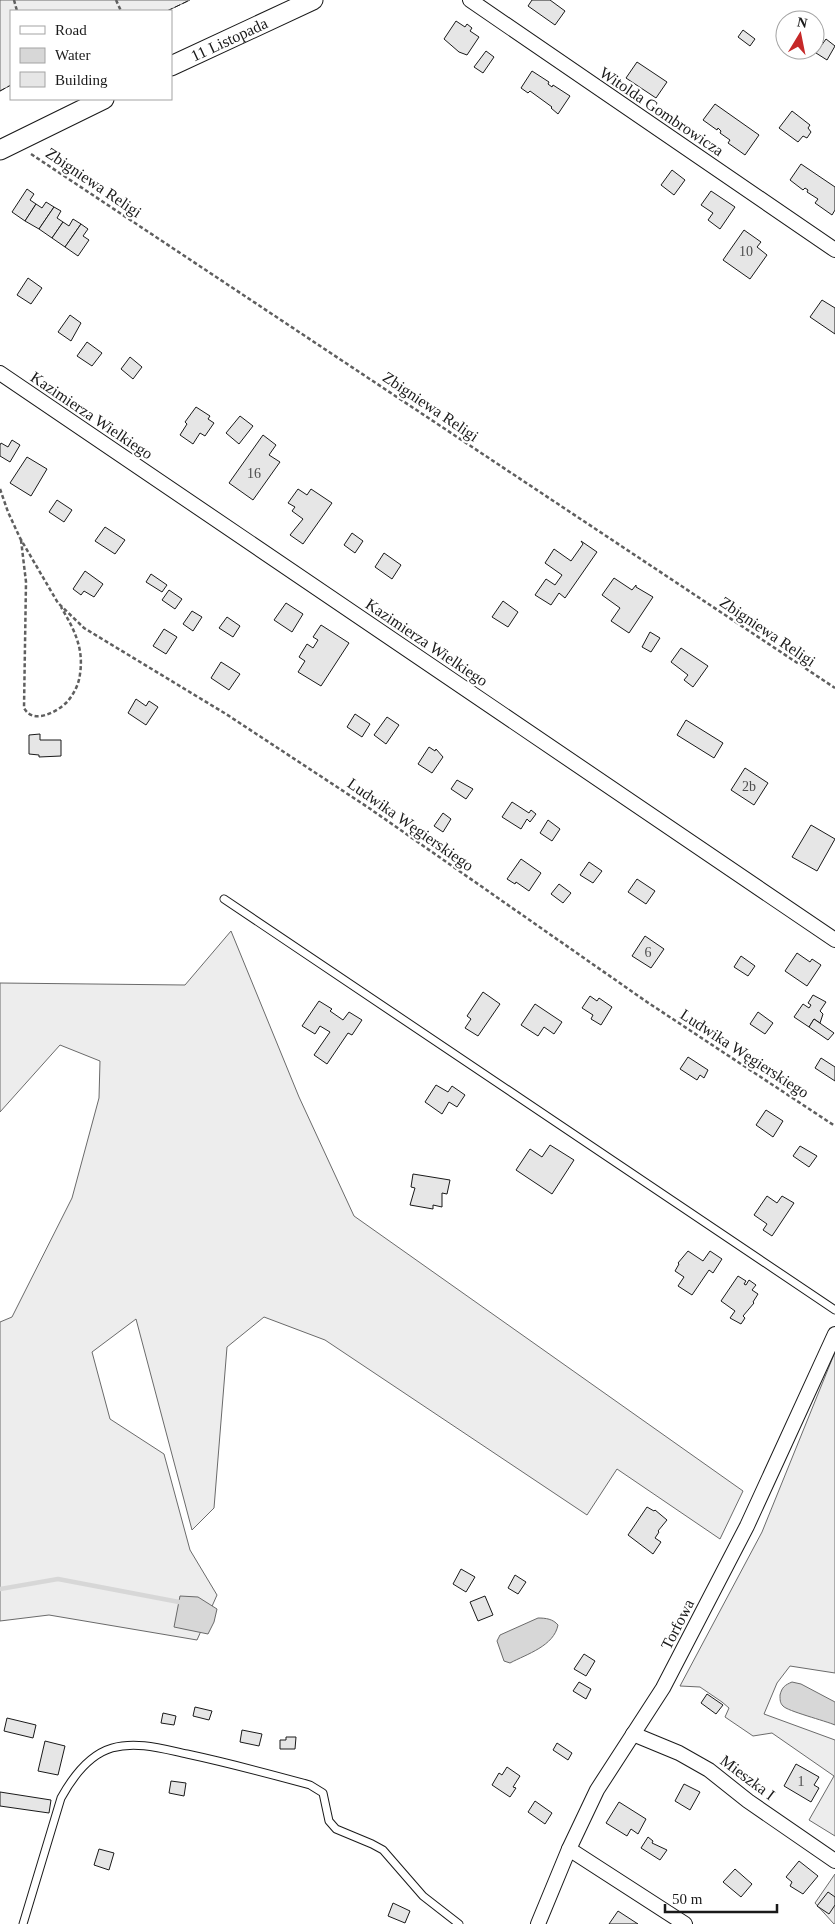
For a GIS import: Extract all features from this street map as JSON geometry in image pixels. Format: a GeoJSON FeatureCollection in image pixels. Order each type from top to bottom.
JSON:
{"type":"FeatureCollection","features":[{"type":"Feature","properties":{"kind":"street","name":"11 Listopada"},"geometry":{"type":"LineString","coordinates":[[172,66],[313,0]]}},
{"type":"Feature","properties":{"kind":"street","name":"Witolda Gombrowicza"},"geometry":{"type":"LineString","coordinates":[[470,0],[835,250]]}},
{"type":"Feature","properties":{"kind":"street"},"geometry":{"type":"LineString","coordinates":[[7,147],[102,100]]}},
{"type":"Feature","properties":{"kind":"street","name":"Kazimierza Wielkiego"},"geometry":{"type":"LineString","coordinates":[[0,373],[835,940]]}},
{"type":"Feature","properties":{"kind":"street","name":"Torfowa"},"geometry":{"type":"LineString","coordinates":[[538,1924],[569,1849],[597,1790],[663,1688],[747,1526],[835,1334]]}},
{"type":"Feature","properties":{"kind":"street","name":"Mieszka I"},"geometry":{"type":"LineString","coordinates":[[633,1734],[679,1753],[709,1770],[748,1801],[835,1861]]}},
{"type":"Feature","properties":{"kind":"street"},"geometry":{"type":"LineString","coordinates":[[569,1849],[685,1924]]}},
{"type":"Feature","properties":{"kind":"lane"},"geometry":{"type":"LineString","coordinates":[[224,899],[835,1310]]}},
{"type":"Feature","properties":{"kind":"lane"},"geometry":{"type":"LineString","coordinates":[[23,1924],[62,1798],[69,1783],[80,1769],[94,1758],[110,1748],[128,1745],[150,1747],[195,1756],[310,1785],[323,1793],[329,1821],[336,1829],[383,1850],[423,1896],[458,1924]]}},
{"type":"Feature","properties":{"kind":"path","name":"Zbigniewa Religi"},"geometry":{"type":"LineString","coordinates":[[7,147],[835,688]]}},
{"type":"Feature","properties":{"kind":"path","name":"Ludwika Węgierskiego"},"geometry":{"type":"LineString","coordinates":[[0,489],[20,538],[58,603],[84,628],[226,714],[361,803],[647,1002],[835,1126]]}},
{"type":"Feature","properties":{"kind":"path"},"geometry":{"type":"LineString","coordinates":[[20,538],[26,582],[24,708],[26,712],[34,716],[44,715],[56,710],[68,701],[76,688],[80,675],[80,645],[74,630],[58,603]]}},
{"type":"Feature","properties":{"kind":"shaded area"},"geometry":{"type":"Polygon","coordinates":[[[0,0],[190,0],[169,10],[10,10],[10,86],[0,91],[0,0]]]}},
{"type":"Feature","properties":{"kind":"shaded area"},"geometry":{"type":"Polygon","coordinates":[[[231,931],[299,1097],[354,1216],[743,1491],[720,1539],[617,1469],[587,1515],[325,1340],[264,1317],[227,1347],[214,1508],[192,1530],[136,1319],[92,1352],[110,1419],[164,1454],[190,1550],[217,1595],[197,1640],[49,1615],[0,1621],[0,1322],[12,1317],[72,1198],[99,1098],[100,1061],[60,1045],[0,1112],[0,983],[185,985],[231,931]]]}},
{"type":"Feature","properties":{"kind":"shaded area"},"geometry":{"type":"Polygon","coordinates":[[[835,1352],[835,1673],[790,1666],[777,1683],[764,1714],[835,1740],[835,1836],[809,1820],[834,1776],[772,1733],[753,1736],[725,1717],[729,1708],[700,1687],[680,1686],[762,1532],[835,1352]]]}},
{"type":"Feature","properties":{"kind":"shaded area"},"geometry":{"type":"Polygon","coordinates":[[[835,1874],[835,1924],[834,1924],[815,1903],[835,1874]]]}},
{"type":"Feature","properties":{"kind":"water"},"geometry":{"type":"Polygon","coordinates":[[[180,1596],[198,1597],[217,1609],[214,1622],[208,1634],[174,1627],[180,1596]]]}},
{"type":"Feature","properties":{"kind":"water"},"geometry":{"type":"Polygon","coordinates":[[[538,1618],[549,1619],[558,1625],[551,1639],[546,1644],[510,1663],[504,1661],[497,1641],[500,1635],[538,1618]]]}},
{"type":"Feature","properties":{"kind":"water"},"geometry":{"type":"Polygon","coordinates":[[[792,1682],[801,1684],[835,1702],[835,1725],[792,1711],[781,1704],[781,1692],[787,1684],[792,1682]]]}},
{"type":"Feature","properties":{"kind":"building"},"geometry":{"type":"Polygon","coordinates":[[[532,0],[550,0],[565,11],[555,25],[528,6],[532,0]]]}},
{"type":"Feature","properties":{"kind":"building"},"geometry":{"type":"Polygon","coordinates":[[[456,21],[465,27],[467,24],[472,28],[470,31],[479,37],[467,55],[459,52],[444,39],[456,21]]]}},
{"type":"Feature","properties":{"kind":"building"},"geometry":{"type":"Polygon","coordinates":[[[743,30],[755,39],[750,46],[738,37],[743,30]]]}},
{"type":"Feature","properties":{"kind":"building"},"geometry":{"type":"Polygon","coordinates":[[[826,39],[835,46],[827,60],[825,59],[826,39]]]}},
{"type":"Feature","properties":{"kind":"building"},"geometry":{"type":"Polygon","coordinates":[[[486,51],[494,57],[483,73],[474,67],[486,51]]]}},
{"type":"Feature","properties":{"kind":"building"},"geometry":{"type":"Polygon","coordinates":[[[637,62],[667,82],[656,98],[626,78],[637,62]]]}},
{"type":"Feature","properties":{"kind":"building"},"geometry":{"type":"Polygon","coordinates":[[[532,71],[549,82],[548,84],[552,87],[553,85],[570,96],[558,114],[552,107],[530,91],[528,93],[521,88],[532,71]]]}},
{"type":"Feature","properties":{"kind":"building"},"geometry":{"type":"Polygon","coordinates":[[[715,104],[759,135],[745,155],[728,143],[730,140],[720,133],[721,131],[718,128],[717,130],[703,120],[715,104]]]}},
{"type":"Feature","properties":{"kind":"building"},"geometry":{"type":"Polygon","coordinates":[[[792,111],[810,125],[808,128],[811,132],[807,138],[803,136],[798,142],[779,128],[792,111]]]}},
{"type":"Feature","properties":{"kind":"building"},"geometry":{"type":"Polygon","coordinates":[[[801,164],[835,187],[835,210],[832,215],[815,203],[818,199],[807,192],[808,190],[805,188],[803,190],[790,180],[801,164]]]}},
{"type":"Feature","properties":{"kind":"building"},"geometry":{"type":"Polygon","coordinates":[[[672,170],[685,180],[674,195],[661,185],[672,170]]]}},
{"type":"Feature","properties":{"kind":"building"},"geometry":{"type":"Polygon","coordinates":[[[27,189],[34,194],[30,200],[36,204],[25,221],[12,212],[27,189]]]}},
{"type":"Feature","properties":{"kind":"building"},"geometry":{"type":"Polygon","coordinates":[[[711,191],[735,207],[720,229],[708,220],[713,213],[701,205],[711,191]]]}},
{"type":"Feature","properties":{"kind":"building"},"geometry":{"type":"Polygon","coordinates":[[[46,202],[54,207],[39,229],[25,221],[36,204],[42,208],[46,202]]]}},
{"type":"Feature","properties":{"kind":"building"},"geometry":{"type":"Polygon","coordinates":[[[54,207],[61,211],[57,218],[63,222],[52,238],[39,229],[54,207]]]}},
{"type":"Feature","properties":{"kind":"building"},"geometry":{"type":"Polygon","coordinates":[[[73,219],[81,224],[65,247],[52,238],[63,222],[69,226],[73,219]]]}},
{"type":"Feature","properties":{"kind":"building"},"geometry":{"type":"Polygon","coordinates":[[[81,224],[88,229],[83,236],[89,240],[78,256],[65,247],[81,224]]]}},
{"type":"Feature","properties":{"kind":"building"},"geometry":{"type":"Polygon","coordinates":[[[744,230],[761,242],[757,247],[767,255],[750,279],[723,260],[744,230]]]}},
{"type":"Feature","properties":{"kind":"building"},"geometry":{"type":"Polygon","coordinates":[[[28,278],[42,288],[31,304],[17,295],[28,278]]]}},
{"type":"Feature","properties":{"kind":"building"},"geometry":{"type":"Polygon","coordinates":[[[822,300],[835,308],[835,334],[810,317],[822,300]]]}},
{"type":"Feature","properties":{"kind":"building"},"geometry":{"type":"Polygon","coordinates":[[[70,315],[81,323],[71,341],[58,332],[70,315]]]}},
{"type":"Feature","properties":{"kind":"building"},"geometry":{"type":"Polygon","coordinates":[[[87,342],[102,353],[92,366],[77,356],[87,342]]]}},
{"type":"Feature","properties":{"kind":"building"},"geometry":{"type":"Polygon","coordinates":[[[130,357],[142,367],[133,379],[121,369],[130,357]]]}},
{"type":"Feature","properties":{"kind":"building"},"geometry":{"type":"Polygon","coordinates":[[[196,407],[210,416],[208,419],[214,423],[205,436],[200,433],[193,444],[180,435],[187,424],[185,422],[196,407]]]}},
{"type":"Feature","properties":{"kind":"building"},"geometry":{"type":"Polygon","coordinates":[[[240,416],[253,426],[239,444],[226,433],[240,416]]]}},
{"type":"Feature","properties":{"kind":"building"},"geometry":{"type":"Polygon","coordinates":[[[263,435],[276,445],[269,455],[280,462],[253,500],[229,483],[263,435]]]}},
{"type":"Feature","properties":{"kind":"building"},"geometry":{"type":"Polygon","coordinates":[[[12,440],[20,445],[10,462],[0,456],[0,445],[1,443],[8,447],[12,440]]]}},
{"type":"Feature","properties":{"kind":"building"},"geometry":{"type":"Polygon","coordinates":[[[27,457],[47,469],[31,496],[10,483],[27,457]]]}},
{"type":"Feature","properties":{"kind":"building"},"geometry":{"type":"Polygon","coordinates":[[[298,489],[307,495],[311,489],[332,503],[303,544],[290,535],[303,519],[292,511],[295,507],[288,503],[298,489]]]}},
{"type":"Feature","properties":{"kind":"building"},"geometry":{"type":"Polygon","coordinates":[[[57,500],[72,510],[64,522],[49,512],[57,500]]]}},
{"type":"Feature","properties":{"kind":"building"},"geometry":{"type":"Polygon","coordinates":[[[105,527],[125,540],[115,554],[95,541],[105,527]]]}},
{"type":"Feature","properties":{"kind":"building"},"geometry":{"type":"Polygon","coordinates":[[[352,533],[363,541],[355,553],[344,545],[352,533]]]}},
{"type":"Feature","properties":{"kind":"building"},"geometry":{"type":"Polygon","coordinates":[[[581,541],[597,552],[565,598],[559,593],[551,605],[535,595],[546,579],[555,585],[562,575],[545,563],[554,549],[571,561],[583,544],[581,541]]]}},
{"type":"Feature","properties":{"kind":"building"},"geometry":{"type":"Polygon","coordinates":[[[384,553],[401,565],[392,579],[375,567],[384,553]]]}},
{"type":"Feature","properties":{"kind":"building"},"geometry":{"type":"Polygon","coordinates":[[[85,571],[103,584],[94,597],[84,591],[81,595],[73,589],[85,571]]]}},
{"type":"Feature","properties":{"kind":"building"},"geometry":{"type":"Polygon","coordinates":[[[151,574],[167,585],[162,592],[146,582],[151,574]]]}},
{"type":"Feature","properties":{"kind":"building"},"geometry":{"type":"Polygon","coordinates":[[[614,578],[632,590],[636,585],[636,587],[653,597],[629,633],[611,621],[620,608],[602,595],[614,578]]]}},
{"type":"Feature","properties":{"kind":"building"},"geometry":{"type":"Polygon","coordinates":[[[169,590],[182,599],[175,609],[162,600],[169,590]]]}},
{"type":"Feature","properties":{"kind":"building"},"geometry":{"type":"Polygon","coordinates":[[[503,601],[518,612],[508,627],[492,617],[503,601]]]}},
{"type":"Feature","properties":{"kind":"building"},"geometry":{"type":"Polygon","coordinates":[[[286,603],[303,614],[292,632],[274,620],[286,603]]]}},
{"type":"Feature","properties":{"kind":"building"},"geometry":{"type":"Polygon","coordinates":[[[192,611],[202,617],[193,631],[183,624],[192,611]]]}},
{"type":"Feature","properties":{"kind":"building"},"geometry":{"type":"Polygon","coordinates":[[[227,617],[240,626],[233,637],[219,628],[227,617]]]}},
{"type":"Feature","properties":{"kind":"building"},"geometry":{"type":"Polygon","coordinates":[[[321,625],[349,643],[321,686],[298,672],[305,661],[299,657],[307,644],[313,648],[318,640],[313,637],[321,625]]]}},
{"type":"Feature","properties":{"kind":"building"},"geometry":{"type":"Polygon","coordinates":[[[164,629],[177,637],[166,654],[153,646],[164,629]]]}},
{"type":"Feature","properties":{"kind":"building"},"geometry":{"type":"Polygon","coordinates":[[[650,632],[660,638],[651,652],[642,647],[650,632]]]}},
{"type":"Feature","properties":{"kind":"building"},"geometry":{"type":"Polygon","coordinates":[[[681,648],[708,666],[693,687],[684,680],[688,675],[671,662],[681,648]]]}},
{"type":"Feature","properties":{"kind":"building"},"geometry":{"type":"Polygon","coordinates":[[[221,662],[240,674],[229,690],[211,678],[221,662]]]}},
{"type":"Feature","properties":{"kind":"building"},"geometry":{"type":"Polygon","coordinates":[[[136,699],[146,706],[149,701],[158,707],[146,725],[128,713],[136,699]]]}},
{"type":"Feature","properties":{"kind":"building"},"geometry":{"type":"Polygon","coordinates":[[[355,714],[370,724],[362,737],[347,727],[355,714]]]}},
{"type":"Feature","properties":{"kind":"building"},"geometry":{"type":"Polygon","coordinates":[[[387,717],[399,725],[386,744],[374,735],[387,717]]]}},
{"type":"Feature","properties":{"kind":"building"},"geometry":{"type":"Polygon","coordinates":[[[686,720],[723,743],[714,758],[677,735],[686,720]]]}},
{"type":"Feature","properties":{"kind":"building"},"geometry":{"type":"Polygon","coordinates":[[[40,734],[40,740],[61,740],[61,756],[39,757],[39,755],[29,754],[29,735],[40,734]]]}},
{"type":"Feature","properties":{"kind":"building"},"geometry":{"type":"Polygon","coordinates":[[[429,747],[435,751],[436,749],[443,757],[432,773],[418,764],[429,747]]]}},
{"type":"Feature","properties":{"kind":"building"},"geometry":{"type":"Polygon","coordinates":[[[745,768],[768,783],[754,805],[731,790],[745,768]]]}},
{"type":"Feature","properties":{"kind":"building"},"geometry":{"type":"Polygon","coordinates":[[[457,780],[473,789],[466,799],[451,789],[457,780]]]}},
{"type":"Feature","properties":{"kind":"building"},"geometry":{"type":"Polygon","coordinates":[[[512,802],[529,813],[531,810],[536,814],[530,822],[527,819],[521,829],[502,817],[512,802]]]}},
{"type":"Feature","properties":{"kind":"building"},"geometry":{"type":"Polygon","coordinates":[[[443,813],[451,819],[443,832],[434,826],[443,813]]]}},
{"type":"Feature","properties":{"kind":"building"},"geometry":{"type":"Polygon","coordinates":[[[548,820],[560,829],[552,841],[540,833],[548,820]]]}},
{"type":"Feature","properties":{"kind":"building"},"geometry":{"type":"Polygon","coordinates":[[[811,825],[835,839],[817,871],[792,857],[811,825]]]}},
{"type":"Feature","properties":{"kind":"building"},"geometry":{"type":"Polygon","coordinates":[[[521,859],[541,873],[529,891],[516,882],[515,884],[507,879],[521,859]]]}},
{"type":"Feature","properties":{"kind":"building"},"geometry":{"type":"Polygon","coordinates":[[[589,862],[602,871],[593,883],[580,875],[589,862]]]}},
{"type":"Feature","properties":{"kind":"building"},"geometry":{"type":"Polygon","coordinates":[[[637,879],[655,891],[646,904],[628,892],[637,879]]]}},
{"type":"Feature","properties":{"kind":"building"},"geometry":{"type":"Polygon","coordinates":[[[559,884],[571,893],[563,903],[551,894],[559,884]]]}},
{"type":"Feature","properties":{"kind":"building"},"geometry":{"type":"Polygon","coordinates":[[[645,936],[664,949],[651,968],[632,956],[645,936]]]}},
{"type":"Feature","properties":{"kind":"building"},"geometry":{"type":"Polygon","coordinates":[[[797,953],[810,962],[812,959],[821,965],[807,986],[785,971],[797,953]]]}},
{"type":"Feature","properties":{"kind":"building"},"geometry":{"type":"Polygon","coordinates":[[[741,956],[755,966],[748,976],[734,967],[741,956]]]}},
{"type":"Feature","properties":{"kind":"building"},"geometry":{"type":"Polygon","coordinates":[[[483,992],[500,1004],[478,1036],[465,1028],[471,1019],[467,1016],[483,992]]]}},
{"type":"Feature","properties":{"kind":"building"},"geometry":{"type":"Polygon","coordinates":[[[813,995],[826,1002],[820,1011],[823,1014],[820,1023],[814,1019],[809,1027],[794,1017],[803,1004],[809,1008],[811,1005],[808,1003],[813,995]]]}},
{"type":"Feature","properties":{"kind":"building"},"geometry":{"type":"Polygon","coordinates":[[[590,996],[597,1001],[599,998],[612,1007],[601,1025],[591,1019],[593,1015],[582,1008],[590,996]]]}},
{"type":"Feature","properties":{"kind":"building"},"geometry":{"type":"Polygon","coordinates":[[[319,1001],[332,1009],[330,1011],[343,1020],[349,1012],[362,1020],[352,1035],[348,1033],[327,1064],[314,1055],[330,1032],[320,1026],[315,1034],[302,1026],[319,1001]]]}},
{"type":"Feature","properties":{"kind":"building"},"geometry":{"type":"Polygon","coordinates":[[[535,1004],[562,1022],[554,1034],[544,1027],[538,1036],[521,1025],[535,1004]]]}},
{"type":"Feature","properties":{"kind":"building"},"geometry":{"type":"Polygon","coordinates":[[[758,1012],[773,1023],[765,1034],[750,1024],[758,1012]]]}},
{"type":"Feature","properties":{"kind":"building"},"geometry":{"type":"Polygon","coordinates":[[[814,1019],[834,1033],[828,1040],[809,1027],[814,1019]]]}},
{"type":"Feature","properties":{"kind":"building"},"geometry":{"type":"Polygon","coordinates":[[[688,1057],[708,1070],[704,1078],[700,1075],[697,1080],[680,1069],[688,1057]]]}},
{"type":"Feature","properties":{"kind":"building"},"geometry":{"type":"Polygon","coordinates":[[[821,1058],[835,1067],[835,1081],[815,1068],[821,1058]]]}},
{"type":"Feature","properties":{"kind":"building"},"geometry":{"type":"Polygon","coordinates":[[[436,1085],[448,1092],[452,1086],[465,1095],[457,1107],[449,1102],[442,1114],[425,1102],[436,1085]]]}},
{"type":"Feature","properties":{"kind":"building"},"geometry":{"type":"Polygon","coordinates":[[[766,1110],[783,1121],[773,1137],[756,1125],[766,1110]]]}},
{"type":"Feature","properties":{"kind":"building"},"geometry":{"type":"Polygon","coordinates":[[[550,1145],[574,1160],[552,1194],[516,1170],[530,1149],[542,1157],[550,1145]]]}},
{"type":"Feature","properties":{"kind":"building"},"geometry":{"type":"Polygon","coordinates":[[[800,1146],[817,1156],[809,1167],[793,1156],[800,1146]]]}},
{"type":"Feature","properties":{"kind":"building"},"geometry":{"type":"Polygon","coordinates":[[[413,1174],[450,1180],[447,1194],[442,1193],[442,1207],[433,1205],[433,1209],[410,1205],[415,1188],[411,1187],[413,1174]]]}},
{"type":"Feature","properties":{"kind":"building"},"geometry":{"type":"Polygon","coordinates":[[[767,1196],[777,1203],[782,1196],[794,1203],[772,1236],[763,1230],[767,1224],[754,1215],[767,1196]]]}},
{"type":"Feature","properties":{"kind":"building"},"geometry":{"type":"Polygon","coordinates":[[[688,1251],[703,1261],[710,1251],[722,1259],[713,1273],[709,1270],[692,1295],[678,1286],[684,1277],[675,1271],[678,1263],[688,1251]]]}},
{"type":"Feature","properties":{"kind":"building"},"geometry":{"type":"Polygon","coordinates":[[[738,1276],[746,1281],[744,1284],[746,1285],[749,1280],[756,1285],[752,1290],[758,1294],[754,1303],[743,1316],[745,1318],[741,1324],[730,1318],[735,1311],[721,1301],[738,1276]]]}},
{"type":"Feature","properties":{"kind":"building"},"geometry":{"type":"Polygon","coordinates":[[[647,1507],[655,1510],[667,1520],[655,1538],[661,1542],[653,1554],[628,1535],[647,1507]]]}},
{"type":"Feature","properties":{"kind":"building"},"geometry":{"type":"Polygon","coordinates":[[[461,1569],[475,1577],[466,1592],[453,1584],[461,1569]]]}},
{"type":"Feature","properties":{"kind":"building"},"geometry":{"type":"Polygon","coordinates":[[[515,1575],[526,1582],[518,1594],[508,1588],[515,1575]]]}},
{"type":"Feature","properties":{"kind":"building"},"geometry":{"type":"Polygon","coordinates":[[[485,1596],[493,1615],[478,1621],[470,1602],[485,1596]]]}},
{"type":"Feature","properties":{"kind":"building"},"geometry":{"type":"Polygon","coordinates":[[[584,1654],[595,1661],[586,1676],[574,1669],[584,1654]]]}},
{"type":"Feature","properties":{"kind":"building"},"geometry":{"type":"Polygon","coordinates":[[[579,1682],[591,1689],[586,1699],[573,1691],[579,1682]]]}},
{"type":"Feature","properties":{"kind":"building"},"geometry":{"type":"Polygon","coordinates":[[[707,1694],[723,1705],[716,1714],[701,1703],[707,1694]]]}},
{"type":"Feature","properties":{"kind":"building"},"geometry":{"type":"Polygon","coordinates":[[[195,1707],[212,1711],[209,1720],[193,1716],[195,1707]]]}},
{"type":"Feature","properties":{"kind":"building"},"geometry":{"type":"Polygon","coordinates":[[[163,1713],[176,1716],[174,1725],[161,1723],[163,1713]]]}},
{"type":"Feature","properties":{"kind":"building"},"geometry":{"type":"Polygon","coordinates":[[[7,1718],[36,1725],[33,1738],[4,1731],[7,1718]]]}},
{"type":"Feature","properties":{"kind":"building"},"geometry":{"type":"Polygon","coordinates":[[[242,1730],[262,1734],[259,1746],[240,1742],[242,1730]]]}},
{"type":"Feature","properties":{"kind":"building"},"geometry":{"type":"Polygon","coordinates":[[[286,1737],[296,1737],[295,1749],[280,1749],[280,1740],[286,1740],[286,1737]]]}},
{"type":"Feature","properties":{"kind":"building"},"geometry":{"type":"Polygon","coordinates":[[[45,1741],[65,1746],[58,1775],[38,1771],[45,1741]]]}},
{"type":"Feature","properties":{"kind":"building"},"geometry":{"type":"Polygon","coordinates":[[[557,1743],[572,1753],[568,1760],[553,1750],[557,1743]]]}},
{"type":"Feature","properties":{"kind":"building"},"geometry":{"type":"Polygon","coordinates":[[[796,1764],[819,1777],[814,1785],[819,1788],[811,1802],[784,1786],[796,1764]]]}},
{"type":"Feature","properties":{"kind":"building"},"geometry":{"type":"Polygon","coordinates":[[[507,1767],[520,1776],[513,1787],[516,1788],[510,1797],[492,1785],[499,1773],[502,1775],[507,1767]]]}},
{"type":"Feature","properties":{"kind":"building"},"geometry":{"type":"Polygon","coordinates":[[[171,1781],[186,1783],[184,1796],[169,1793],[171,1781]]]}},
{"type":"Feature","properties":{"kind":"building"},"geometry":{"type":"Polygon","coordinates":[[[684,1784],[700,1792],[690,1810],[675,1801],[684,1784]]]}},
{"type":"Feature","properties":{"kind":"building"},"geometry":{"type":"Polygon","coordinates":[[[0,1792],[51,1800],[49,1813],[0,1806],[0,1792]]]}},
{"type":"Feature","properties":{"kind":"building"},"geometry":{"type":"Polygon","coordinates":[[[535,1801],[552,1813],[545,1824],[528,1812],[535,1801]]]}},
{"type":"Feature","properties":{"kind":"building"},"geometry":{"type":"Polygon","coordinates":[[[619,1802],[646,1819],[638,1834],[631,1829],[627,1836],[606,1823],[619,1802]]]}},
{"type":"Feature","properties":{"kind":"building"},"geometry":{"type":"Polygon","coordinates":[[[648,1837],[653,1841],[652,1843],[667,1850],[660,1860],[641,1848],[648,1837]]]}},
{"type":"Feature","properties":{"kind":"building"},"geometry":{"type":"Polygon","coordinates":[[[99,1849],[114,1853],[109,1870],[94,1865],[99,1849]]]}},
{"type":"Feature","properties":{"kind":"building"},"geometry":{"type":"Polygon","coordinates":[[[799,1861],[818,1876],[803,1894],[790,1886],[792,1882],[786,1877],[799,1861]]]}},
{"type":"Feature","properties":{"kind":"building"},"geometry":{"type":"Polygon","coordinates":[[[735,1869],[752,1884],[741,1897],[723,1882],[735,1869]]]}},
{"type":"Feature","properties":{"kind":"building"},"geometry":{"type":"Polygon","coordinates":[[[828,1892],[835,1897],[835,1905],[829,1914],[817,1906],[828,1892]]]}},
{"type":"Feature","properties":{"kind":"building"},"geometry":{"type":"Polygon","coordinates":[[[393,1903],[410,1911],[405,1923],[388,1916],[393,1903]]]}},
{"type":"Feature","properties":{"kind":"building"},"geometry":{"type":"Polygon","coordinates":[[[618,1911],[638,1924],[609,1924],[618,1911]]]}},
{"type":"Feature","properties":{"kind":"waterway"},"geometry":{"type":"LineString","coordinates":[[0,1589],[58,1579],[179,1602]]}},
{"type":"Feature","properties":{"kind":"fence"},"geometry":{"type":"LineString","coordinates":[[169,10],[190,0]]}},
{"type":"Feature","properties":{"kind":"fence"},"geometry":{"type":"LineString","coordinates":[[0,91],[10,86]]}}]}
